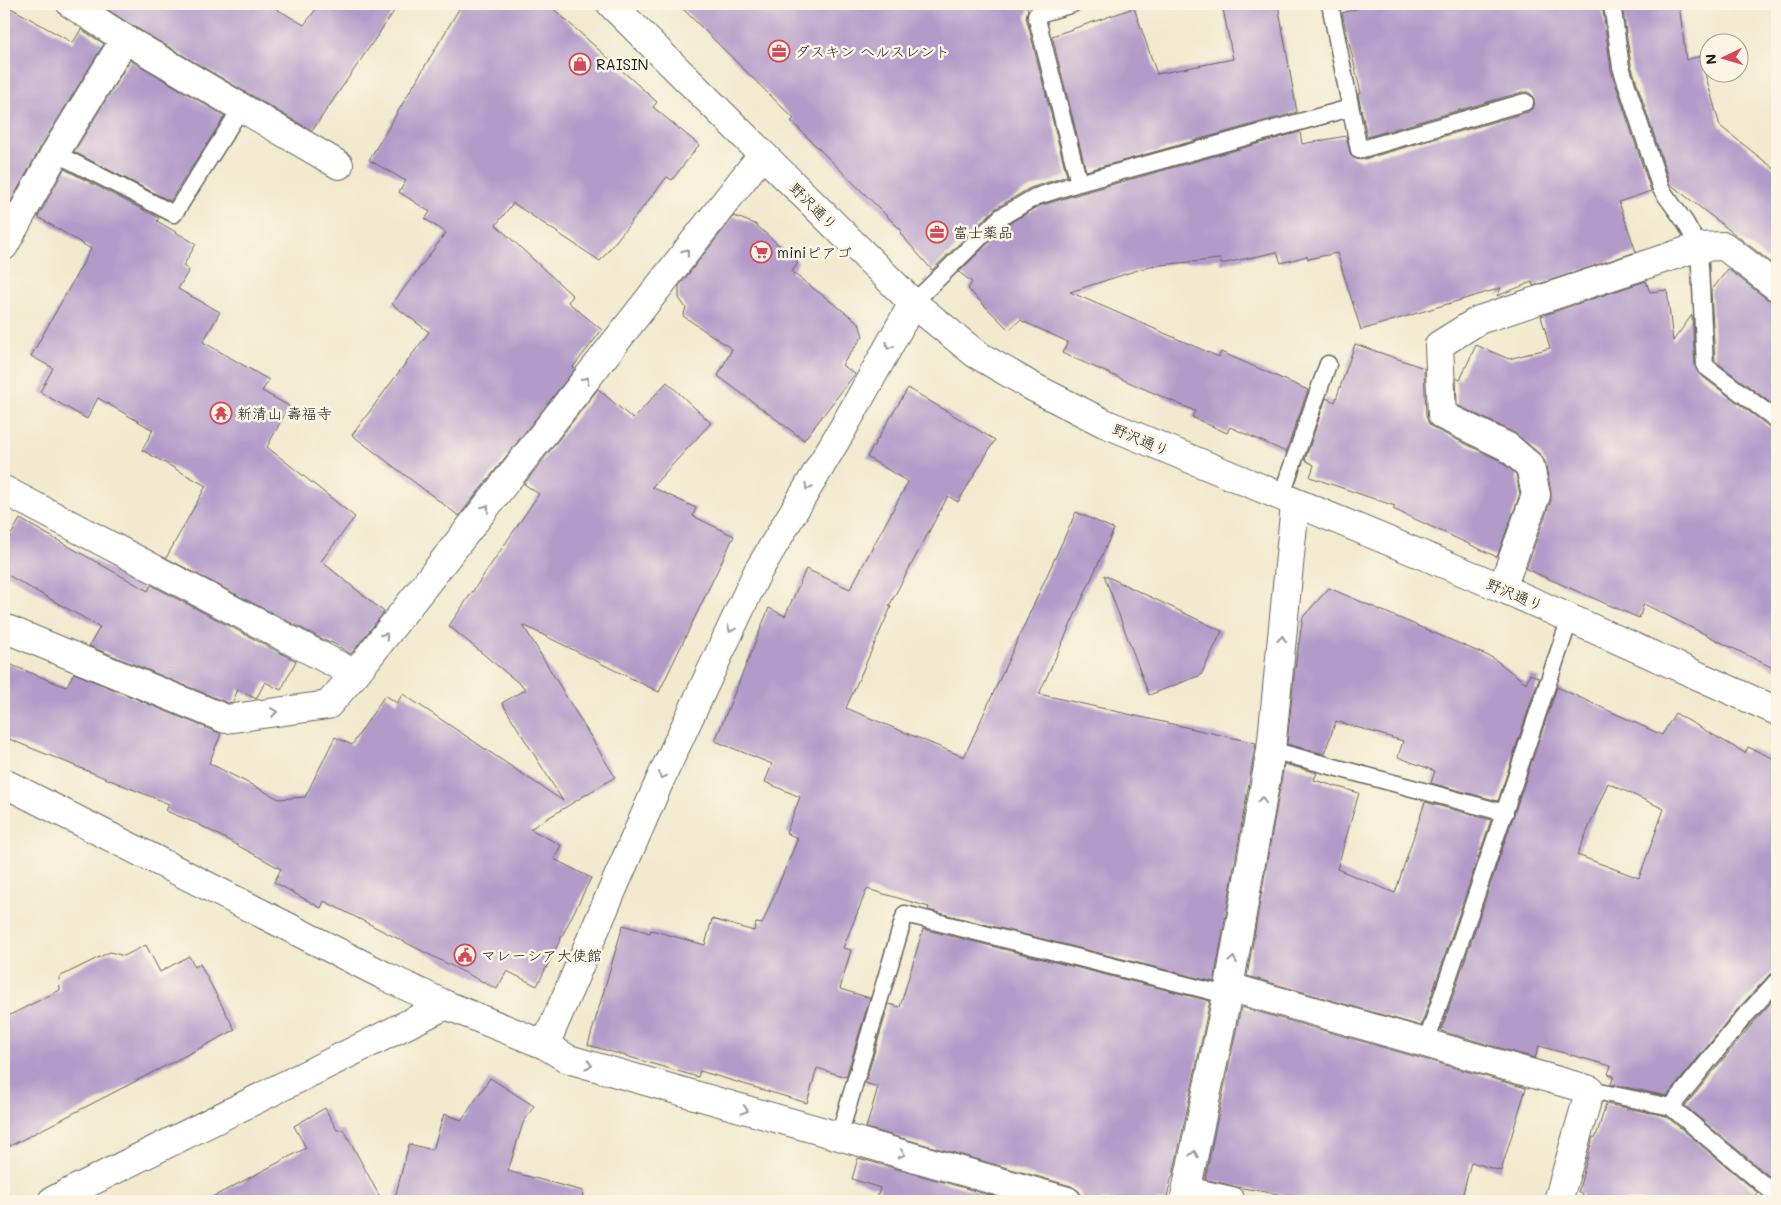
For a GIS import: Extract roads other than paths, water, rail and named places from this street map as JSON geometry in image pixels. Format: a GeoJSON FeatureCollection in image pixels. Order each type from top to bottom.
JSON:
{"type":"FeatureCollection","features":[{"type":"Feature","properties":{"kind":"street"},"geometry":{"type":"LineString","coordinates":[[71,4],[126,39],[339,165]]}},
{"type":"Feature","properties":{"kind":"street","name":"野沢通り"},"geometry":{"type":"LineString","coordinates":[[611,4],[913,303],[976,354],[1033,387],[1104,423],[1502,588],[1777,711]]}},
{"type":"Feature","properties":{"kind":"street"},"geometry":{"type":"LineString","coordinates":[[4,246],[55,153],[126,39]]}},
{"type":"Feature","properties":{"kind":"street"},"geometry":{"type":"LineString","coordinates":[[4,628],[226,719],[328,705],[355,674],[762,155]]}},
{"type":"Feature","properties":{"kind":"street"},"geometry":{"type":"LineString","coordinates":[[1502,588],[1536,495],[1530,466],[1508,446],[1442,416],[1439,345],[1480,320],[1699,247],[1724,246],[1777,287]]}},
{"type":"Feature","properties":{"kind":"street"},"geometry":{"type":"LineString","coordinates":[[545,1045],[661,778],[757,574],[842,430],[913,303]]}},
{"type":"Feature","properties":{"kind":"street"},"geometry":{"type":"LineString","coordinates":[[4,490],[355,674]]}},
{"type":"Feature","properties":{"kind":"street"},"geometry":{"type":"LineString","coordinates":[[1231,1201],[1185,1196],[1227,991],[1271,750],[1288,500]]}},
{"type":"Feature","properties":{"kind":"street"},"geometry":{"type":"LineString","coordinates":[[4,783],[446,1005],[545,1045],[568,1059],[1067,1201]]}},
{"type":"Feature","properties":{"kind":"street"},"geometry":{"type":"LineString","coordinates":[[1227,991],[1426,1043],[1590,1090],[1558,1201]]}},
{"type":"Feature","properties":{"kind":"street"},"geometry":{"type":"LineString","coordinates":[[52,1201],[446,1005]]}},
{"type":"Feature","properties":{"kind":"lane"},"geometry":{"type":"LineString","coordinates":[[1073,4],[1036,15],[1079,183]]}},
{"type":"Feature","properties":{"kind":"lane"},"geometry":{"type":"LineString","coordinates":[[1330,4],[1360,150],[1525,102]]}},
{"type":"Feature","properties":{"kind":"lane"},"geometry":{"type":"LineString","coordinates":[[1612,4],[1621,67],[1661,189],[1685,222],[1699,247],[1705,366],[1777,420]]}},
{"type":"Feature","properties":{"kind":"lane"},"geometry":{"type":"LineString","coordinates":[[55,153],[174,214],[242,107]]}},
{"type":"Feature","properties":{"kind":"lane"},"geometry":{"type":"LineString","coordinates":[[913,303],[1001,217],[1035,198],[1079,183],[1350,108]]}},
{"type":"Feature","properties":{"kind":"lane"},"geometry":{"type":"LineString","coordinates":[[1288,500],[1328,364]]}},
{"type":"Feature","properties":{"kind":"lane"},"geometry":{"type":"LineString","coordinates":[[1426,1043],[1570,618]]}},
{"type":"Feature","properties":{"kind":"lane"},"geometry":{"type":"LineString","coordinates":[[1271,750],[1505,813]]}},
{"type":"Feature","properties":{"kind":"lane"},"geometry":{"type":"LineString","coordinates":[[839,1136],[905,914],[1227,991]]}},
{"type":"Feature","properties":{"kind":"lane"},"geometry":{"type":"LineString","coordinates":[[1670,1107],[1743,1018],[1777,982]]}},
{"type":"Feature","properties":{"kind":"lane"},"geometry":{"type":"LineString","coordinates":[[1590,1090],[1670,1107],[1777,1196]]}},
{"type":"Feature","properties":{"kind":"place","name":"ダスキン ヘルスレント"},"geometry":{"type":"Point","coordinates":[779,51]}},
{"type":"Feature","properties":{"kind":"place","name":"RAISIN"},"geometry":{"type":"Point","coordinates":[580,64]}},
{"type":"Feature","properties":{"kind":"place","name":"富士薬品"},"geometry":{"type":"Point","coordinates":[937,232]}},
{"type":"Feature","properties":{"kind":"place","name":"miniピアゴ"},"geometry":{"type":"Point","coordinates":[761,252]}},
{"type":"Feature","properties":{"kind":"place","name":"新清山 壽福寺"},"geometry":{"type":"Point","coordinates":[221,413]}},
{"type":"Feature","properties":{"kind":"place","name":"マレーシア大使館"},"geometry":{"type":"Point","coordinates":[465,955]}}]}
